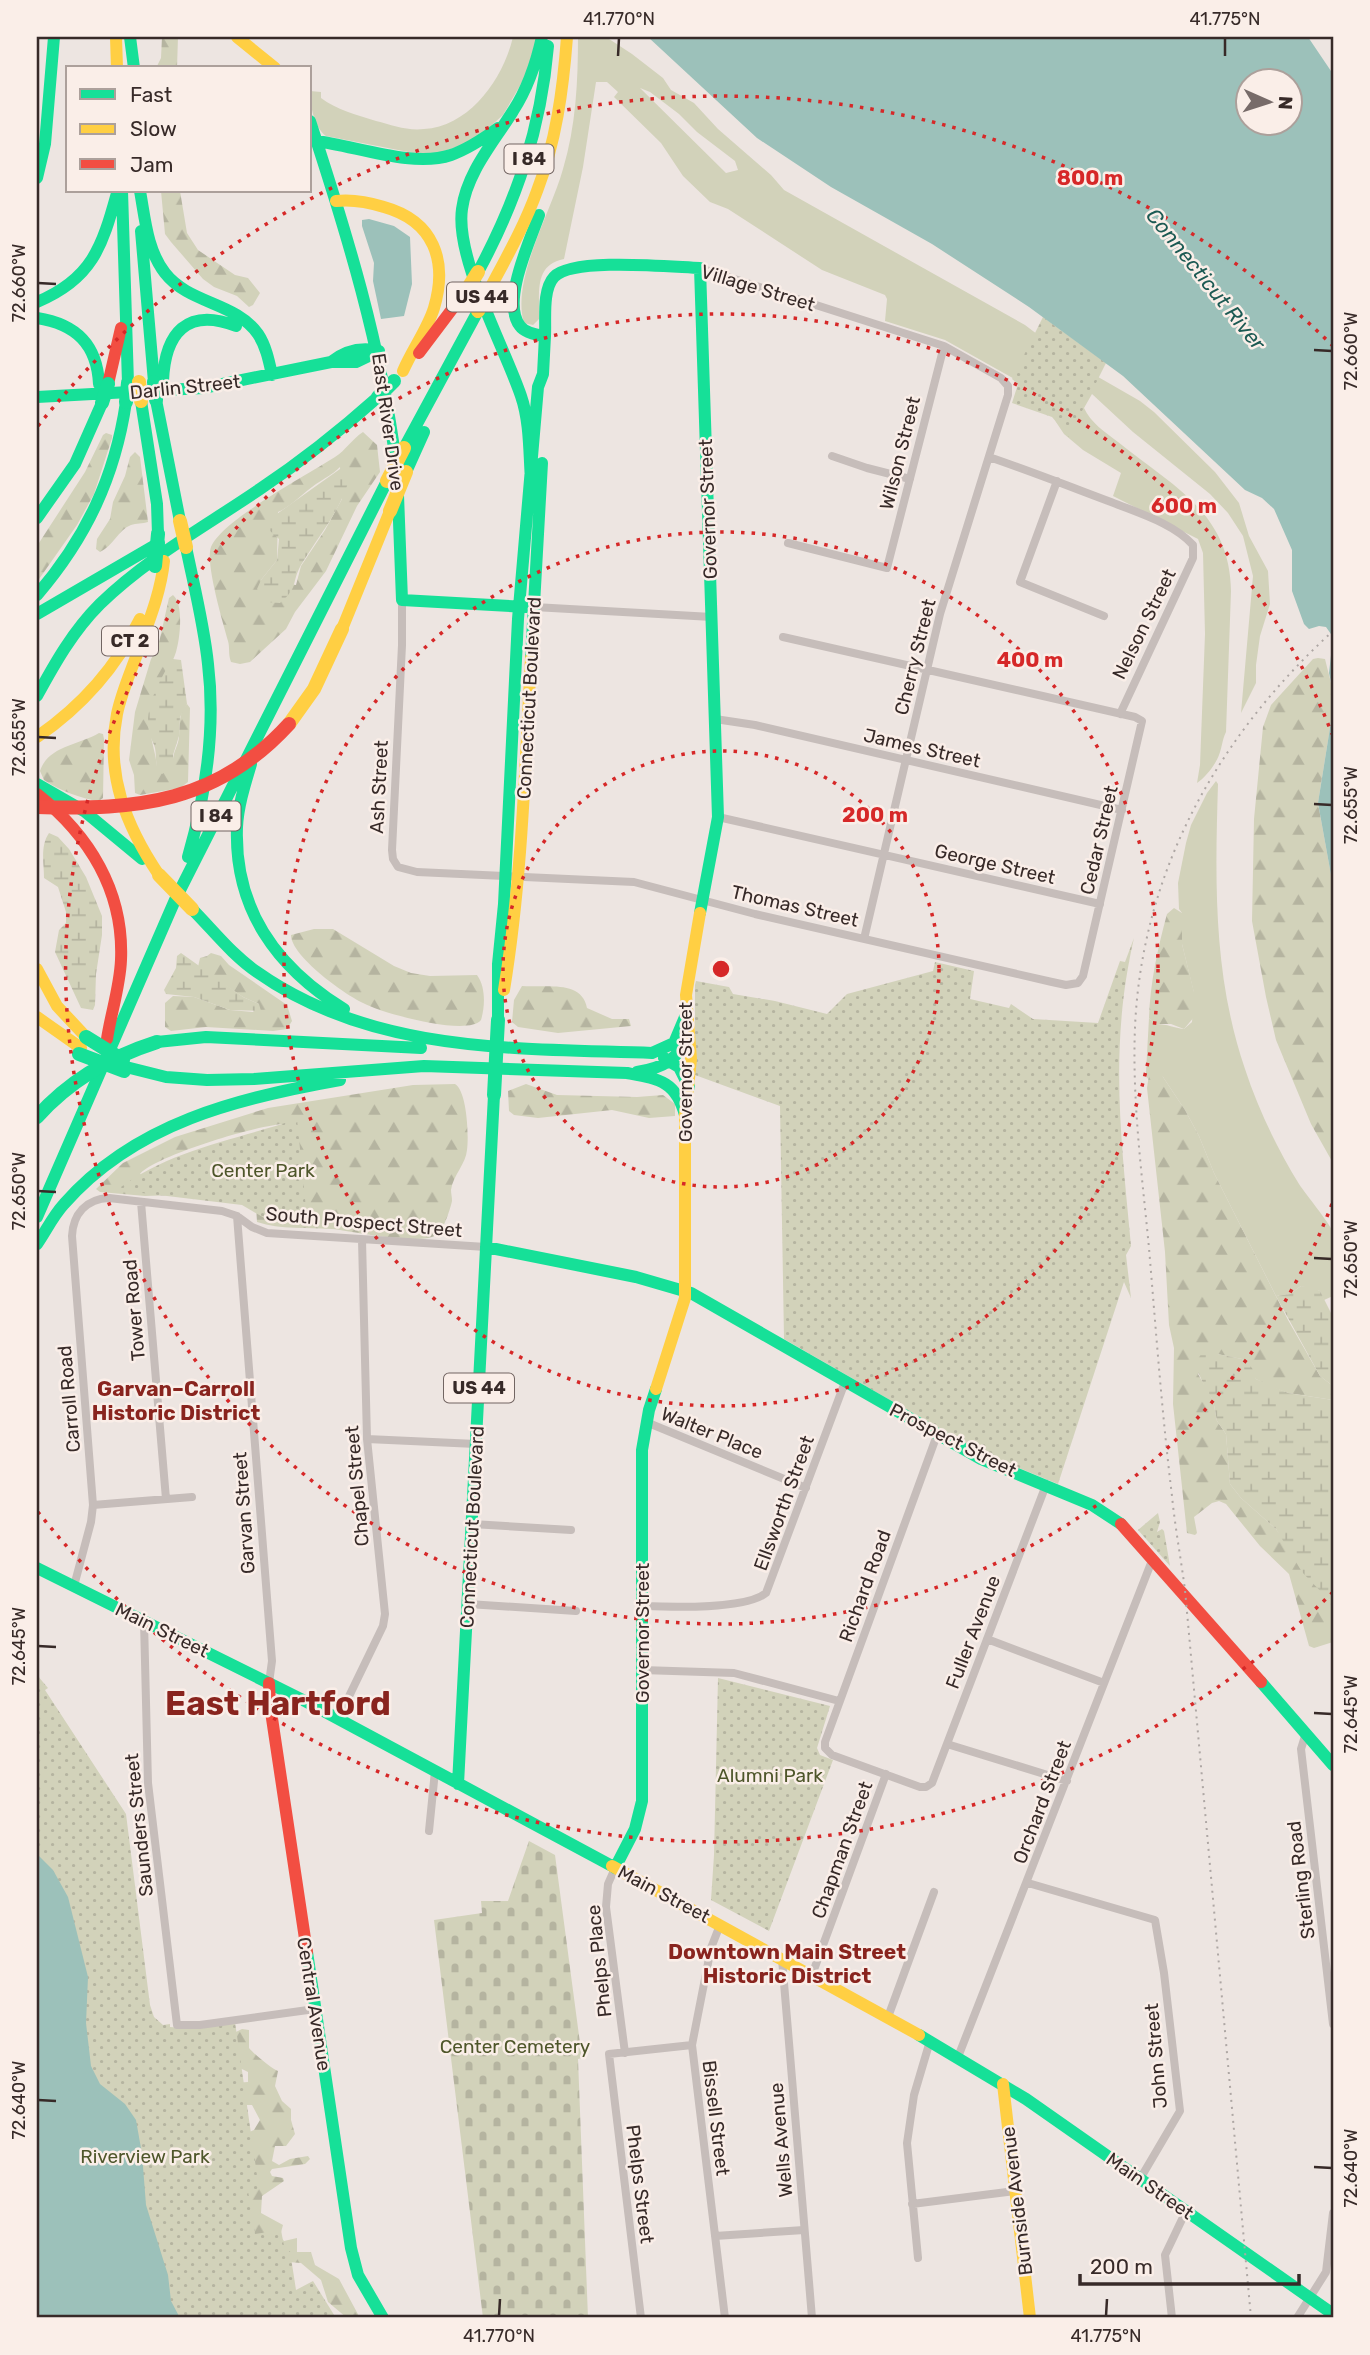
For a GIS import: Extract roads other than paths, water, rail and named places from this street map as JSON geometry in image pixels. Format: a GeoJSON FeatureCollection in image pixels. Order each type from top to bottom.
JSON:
{"type":"FeatureCollection","features":[{"type":"Feature","properties":{"kind":"main road"},"geometry":{"type":"LineString","coordinates":[[37,178],[45,144],[54,37]]}},
{"type":"Feature","properties":{"kind":"main road"},"geometry":{"type":"LineString","coordinates":[[117,66],[123,37]]}},
{"type":"Feature","properties":{"kind":"main road"},"geometry":{"type":"LineString","coordinates":[[123,37],[131,66]]}},
{"type":"Feature","properties":{"kind":"main road"},"geometry":{"type":"LineString","coordinates":[[237,37],[273,66]]}},
{"type":"Feature","properties":{"kind":"main road","name":"US 44"},"geometry":{"type":"LineString","coordinates":[[531,480],[521,394],[468,263],[459,229],[461,204],[467,186],[527,86],[542,37]]}},
{"type":"Feature","properties":{"kind":"main road","name":"I 84"},"geometry":{"type":"LineString","coordinates":[[37,696],[73,635],[113,590],[160,553],[285,472],[337,433],[399,376],[440,328],[478,272],[512,207],[530,157],[543,102],[548,37]]}},
{"type":"Feature","properties":{"kind":"main road","name":"I 84"},"geometry":{"type":"LineString","coordinates":[[37,1217],[167,916],[404,448],[526,220],[545,167],[560,105],[567,37]]}},
{"type":"Feature","properties":{"kind":"main road"},"geometry":{"type":"LineString","coordinates":[[316,141],[398,159],[428,160],[468,149],[505,122]]}},
{"type":"Feature","properties":{"kind":"main road","name":"East River Drive"},"geometry":{"type":"LineString","coordinates":[[312,128],[365,293],[379,351],[397,467],[402,600]]}},
{"type":"Feature","properties":{"kind":"main road","name":"US 44"},"geometry":{"type":"LineString","coordinates":[[545,167],[541,204],[521,263],[514,305],[520,327],[545,336]]}},
{"type":"Feature","properties":{"kind":"main road"},"geometry":{"type":"LineString","coordinates":[[120,192],[127,294],[146,382],[160,400],[171,478],[208,661],[211,732],[207,775],[198,819],[167,916]]}},
{"type":"Feature","properties":{"kind":"main road"},"geometry":{"type":"LineString","coordinates":[[37,302],[66,288],[90,265],[104,239],[120,192]]}},
{"type":"Feature","properties":{"kind":"main road"},"geometry":{"type":"LineString","coordinates":[[132,192],[135,331],[146,382]]}},
{"type":"Feature","properties":{"kind":"main road"},"geometry":{"type":"LineString","coordinates":[[140,192],[146,382]]}},
{"type":"Feature","properties":{"kind":"main road"},"geometry":{"type":"LineString","coordinates":[[140,192],[149,240],[164,271],[189,295],[239,316],[253,327],[264,346],[267,376]]}},
{"type":"Feature","properties":{"kind":"main road"},"geometry":{"type":"LineString","coordinates":[[336,201],[361,201],[400,211],[420,224],[433,244],[440,271],[438,297],[432,314],[399,376]]}},
{"type":"Feature","properties":{"kind":"main road","name":"Village Street"},"geometry":{"type":"LineString","coordinates":[[545,336],[551,284],[555,275],[562,270],[598,266],[700,268]]}},
{"type":"Feature","properties":{"kind":"main road","name":"Governor Street"},"geometry":{"type":"LineString","coordinates":[[615,1868],[635,1829],[642,1801],[641,1464],[646,1422],[680,1317],[685,1290],[685,1115],[689,1087],[689,1036],[685,1017],[688,976],[718,817],[700,268]]}},
{"type":"Feature","properties":{"kind":"main road"},"geometry":{"type":"LineString","coordinates":[[37,518],[72,468],[99,407],[127,294]]}},
{"type":"Feature","properties":{"kind":"main road"},"geometry":{"type":"LineString","coordinates":[[37,317],[62,323],[81,336],[95,358],[104,384]]}},
{"type":"Feature","properties":{"kind":"main road"},"geometry":{"type":"LineString","coordinates":[[37,595],[74,548],[100,500],[134,401],[164,357],[170,341],[187,325],[208,319],[228,322],[245,334],[267,376]]}},
{"type":"Feature","properties":{"kind":"main road","name":"Connecticut Boulevard"},"geometry":{"type":"LineString","coordinates":[[527,607],[546,390],[543,374],[545,336]]}},
{"type":"Feature","properties":{"kind":"main road"},"geometry":{"type":"LineString","coordinates":[[37,807],[112,807],[148,804],[184,795],[226,776],[265,748],[293,719],[319,681],[406,472],[456,370],[460,344]]}},
{"type":"Feature","properties":{"kind":"main road","name":"Darlin Street"},"geometry":{"type":"LineString","coordinates":[[37,397],[203,388],[331,362],[339,356],[371,348],[379,351]]}},
{"type":"Feature","properties":{"kind":"main road","name":"Connecticut Boulevard"},"geometry":{"type":"LineString","coordinates":[[458,1784],[498,1020],[513,936],[512,876],[531,480],[538,387],[543,374]]}},
{"type":"Feature","properties":{"kind":"main road"},"geometry":{"type":"LineString","coordinates":[[134,401],[149,453],[161,532],[156,602],[119,705],[113,746],[115,780],[124,813],[137,842],[159,875]]}},
{"type":"Feature","properties":{"kind":"main road"},"geometry":{"type":"LineString","coordinates":[[37,614],[262,481],[285,472]]}},
{"type":"Feature","properties":{"kind":"main road","name":"CT 2"},"geometry":{"type":"LineString","coordinates":[[37,737],[81,702],[108,674],[127,646],[145,607],[159,564]]}},
{"type":"Feature","properties":{"kind":"main road"},"geometry":{"type":"LineString","coordinates":[[402,600],[527,607]]}},
{"type":"Feature","properties":{"kind":"main road"},"geometry":{"type":"LineString","coordinates":[[267,718],[245,784],[237,827],[237,855],[241,879],[256,921],[280,956],[299,978],[318,994],[370,1021],[425,1041]]}},
{"type":"Feature","properties":{"kind":"main road"},"geometry":{"type":"LineString","coordinates":[[37,784],[93,818],[159,875],[251,966],[291,993],[352,1021],[425,1041],[652,1053],[672,1062],[681,1070],[689,1087]]}},
{"type":"Feature","properties":{"kind":"main road"},"geometry":{"type":"LineString","coordinates":[[37,794],[65,817],[89,846],[106,876],[116,907],[121,959],[106,1056]]}},
{"type":"Feature","properties":{"kind":"main road"},"geometry":{"type":"LineString","coordinates":[[37,969],[82,1046]]}},
{"type":"Feature","properties":{"kind":"main road"},"geometry":{"type":"LineString","coordinates":[[37,1017],[82,1046]]}},
{"type":"Feature","properties":{"kind":"main road"},"geometry":{"type":"LineString","coordinates":[[652,1053],[674,1043],[685,1017]]}},
{"type":"Feature","properties":{"kind":"main road"},"geometry":{"type":"LineString","coordinates":[[37,1031],[82,1046],[126,1067],[188,1079],[228,1080],[386,1067],[450,1066],[627,1073],[669,1085],[680,1095],[685,1115]]}},
{"type":"Feature","properties":{"kind":"main road"},"geometry":{"type":"LineString","coordinates":[[627,1073],[661,1067],[672,1062],[680,1054],[689,1036]]}},
{"type":"Feature","properties":{"kind":"main road"},"geometry":{"type":"LineString","coordinates":[[37,1117],[57,1096],[84,1075],[122,1055],[157,1042],[213,1037],[432,1049],[454,1044]]}},
{"type":"Feature","properties":{"kind":"main road"},"geometry":{"type":"LineString","coordinates":[[37,1244],[56,1214],[81,1186],[116,1157],[152,1134],[244,1100],[365,1076],[386,1067]]}},
{"type":"Feature","properties":{"kind":"main road","name":"Prospect Street"},"geometry":{"type":"LineString","coordinates":[[486,1247],[636,1277],[685,1290],[981,1459],[1110,1514],[1128,1529],[1333,1765]]}},
{"type":"Feature","properties":{"kind":"main road","name":"Main Street"},"geometry":{"type":"LineString","coordinates":[[37,1568],[338,1719],[812,1975],[958,2057],[1003,2084],[1333,2314]]}},
{"type":"Feature","properties":{"kind":"main road","name":"Central Avenue"},"geometry":{"type":"LineString","coordinates":[[269,1683],[270,1705],[351,2248],[358,2275],[383,2318]]}},
{"type":"Feature","properties":{"kind":"main road","name":"Burnside Avenue"},"geometry":{"type":"LineString","coordinates":[[1003,2084],[1030,2318]]}},
{"type":"Feature","properties":{"kind":"street","name":"Village Street"},"geometry":{"type":"LineString","coordinates":[[700,268],[944,346],[1001,377],[1008,386]]}},
{"type":"Feature","properties":{"kind":"street","name":"Wilson Street"},"geometry":{"type":"LineString","coordinates":[[788,543],[887,568],[944,346]]}},
{"type":"Feature","properties":{"kind":"street","name":"Cherry Street"},"geometry":{"type":"LineString","coordinates":[[864,939],[940,614],[1008,395],[1008,386]]}},
{"type":"Feature","properties":{"kind":"street"},"geometry":{"type":"LineString","coordinates":[[832,456],[910,479]]}},
{"type":"Feature","properties":{"kind":"street"},"geometry":{"type":"LineString","coordinates":[[989,457],[1057,481],[1020,582],[1104,616]]}},
{"type":"Feature","properties":{"kind":"street","name":"Nelson Street"},"geometry":{"type":"LineString","coordinates":[[1057,481],[1154,520],[1183,536],[1194,548],[1193,558],[1120,714]]}},
{"type":"Feature","properties":{"kind":"street","name":"Ash Street"},"geometry":{"type":"LineString","coordinates":[[402,600],[393,859],[398,867],[405,870],[512,876]]}},
{"type":"Feature","properties":{"kind":"street"},"geometry":{"type":"LineString","coordinates":[[527,607],[712,617]]}},
{"type":"Feature","properties":{"kind":"street"},"geometry":{"type":"LineString","coordinates":[[783,637],[1120,714]]}},
{"type":"Feature","properties":{"kind":"street","name":"Cedar Street"},"geometry":{"type":"LineString","coordinates":[[1075,985],[1083,976],[1142,721],[1120,714]]}},
{"type":"Feature","properties":{"kind":"street","name":"James Street"},"geometry":{"type":"LineString","coordinates":[[715,719],[727,719],[1122,810]]}},
{"type":"Feature","properties":{"kind":"street","name":"George Street"},"geometry":{"type":"LineString","coordinates":[[718,817],[1100,904]]}},
{"type":"Feature","properties":{"kind":"street","name":"Thomas Street"},"geometry":{"type":"LineString","coordinates":[[512,876],[621,881],[864,939],[1075,985]]}},
{"type":"Feature","properties":{"kind":"street","name":"South Prospect Street"},"geometry":{"type":"LineString","coordinates":[[80,1210],[103,1198],[213,1209],[237,1216],[252,1227],[267,1233],[486,1247]]}},
{"type":"Feature","properties":{"kind":"street","name":"Tower Road"},"geometry":{"type":"LineString","coordinates":[[141,1202],[166,1499]]}},
{"type":"Feature","properties":{"kind":"street","name":"Carroll Road"},"geometry":{"type":"LineString","coordinates":[[74,1586],[93,1505],[72,1236],[74,1222],[80,1210]]}},
{"type":"Feature","properties":{"kind":"street","name":"Garvan Street"},"geometry":{"type":"LineString","coordinates":[[237,1216],[272,1661],[269,1683]]}},
{"type":"Feature","properties":{"kind":"street","name":"Chapel Street"},"geometry":{"type":"LineString","coordinates":[[338,1719],[384,1620],[367,1439],[362,1240]]}},
{"type":"Feature","properties":{"kind":"street","name":"Ellsworth Street"},"geometry":{"type":"LineString","coordinates":[[642,1606],[700,1608],[764,1596],[845,1382]]}},
{"type":"Feature","properties":{"kind":"street","name":"Walter Place"},"geometry":{"type":"LineString","coordinates":[[646,1422],[806,1488]]}},
{"type":"Feature","properties":{"kind":"street","name":"Richard Road"},"geometry":{"type":"LineString","coordinates":[[886,1774],[832,1755],[825,1748],[825,1742],[937,1435]]}},
{"type":"Feature","properties":{"kind":"street"},"geometry":{"type":"LineString","coordinates":[[367,1439],[476,1444]]}},
{"type":"Feature","properties":{"kind":"street","name":"Fuller Avenue"},"geometry":{"type":"LineString","coordinates":[[886,1774],[926,1787],[933,1780],[1046,1486]]}},
{"type":"Feature","properties":{"kind":"street"},"geometry":{"type":"LineString","coordinates":[[93,1505],[192,1497]]}},
{"type":"Feature","properties":{"kind":"street"},"geometry":{"type":"LineString","coordinates":[[472,1524],[571,1530]]}},
{"type":"Feature","properties":{"kind":"street","name":"Orchard Street"},"geometry":{"type":"LineString","coordinates":[[958,2057],[1153,1558]]}},
{"type":"Feature","properties":{"kind":"street"},"geometry":{"type":"LineString","coordinates":[[468,1604],[576,1611]]}},
{"type":"Feature","properties":{"kind":"street","name":"Saunders Street"},"geometry":{"type":"LineString","coordinates":[[144,1621],[148,1790],[177,2025],[200,2025],[315,2009]]}},
{"type":"Feature","properties":{"kind":"street"},"geometry":{"type":"LineString","coordinates":[[987,1639],[1104,1683]]}},
{"type":"Feature","properties":{"kind":"street"},"geometry":{"type":"LineString","coordinates":[[642,1670],[734,1673],[839,1701]]}},
{"type":"Feature","properties":{"kind":"street","name":"Sterling Road"},"geometry":{"type":"LineString","coordinates":[[1306,1733],[1301,1749],[1333,2024]]}},
{"type":"Feature","properties":{"kind":"street"},"geometry":{"type":"LineString","coordinates":[[947,1744],[1067,1781]]}},
{"type":"Feature","properties":{"kind":"street"},"geometry":{"type":"LineString","coordinates":[[429,1831],[435,1771]]}},
{"type":"Feature","properties":{"kind":"street","name":"Chapman Street"},"geometry":{"type":"LineString","coordinates":[[812,1975],[886,1774]]}},
{"type":"Feature","properties":{"kind":"street","name":"Phelps Place"},"geometry":{"type":"LineString","coordinates":[[615,1868],[608,1884],[606,1907],[625,2053]]}},
{"type":"Feature","properties":{"kind":"street","name":"John Street"},"geometry":{"type":"LineString","coordinates":[[1028,1883],[1155,1920],[1180,2111],[1140,2179]]}},
{"type":"Feature","properties":{"kind":"street"},"geometry":{"type":"LineString","coordinates":[[888,2017],[934,1892]]}},
{"type":"Feature","properties":{"kind":"street","name":"Bissell Street"},"geometry":{"type":"LineString","coordinates":[[720,1925],[711,1948],[692,2045],[725,2318]]}},
{"type":"Feature","properties":{"kind":"street","name":"Wells Avenue"},"geometry":{"type":"LineString","coordinates":[[782,1959],[812,2318]]}},
{"type":"Feature","properties":{"kind":"street"},"geometry":{"type":"LineString","coordinates":[[918,2258],[907,2143],[914,2095],[930,2041]]}},
{"type":"Feature","properties":{"kind":"street"},"geometry":{"type":"LineString","coordinates":[[625,2053],[692,2045]]}},
{"type":"Feature","properties":{"kind":"street","name":"Phelps Street"},"geometry":{"type":"LineString","coordinates":[[625,2053],[609,2054],[641,2318]]}},
{"type":"Feature","properties":{"kind":"street"},"geometry":{"type":"LineString","coordinates":[[912,2204],[1015,2191]]}},
{"type":"Feature","properties":{"kind":"street"},"geometry":{"type":"LineString","coordinates":[[1172,2318],[1165,2255],[1186,2211]]}},
{"type":"Feature","properties":{"kind":"street"},"geometry":{"type":"LineString","coordinates":[[1297,2318],[1323,2279],[1328,2266],[1333,2213]]}},
{"type":"Feature","properties":{"kind":"street"},"geometry":{"type":"LineString","coordinates":[[715,2236],[804,2230]]}},
{"type":"Feature","properties":{"kind":"water","name":"Connecticut River"},"geometry":{"type":"Polygon","coordinates":[[[648,37],[1308,37],[1333,74],[1333,637],[1326,627],[1309,629],[1304,624],[1292,591],[1292,550],[1274,509],[1262,498],[1245,490],[1123,376],[1029,307],[932,244],[831,187],[757,138],[648,37]]]}},
{"type":"Feature","properties":{"kind":"water"},"geometry":{"type":"Polygon","coordinates":[[[369,219],[394,226],[410,237],[412,284],[404,316],[381,319],[373,281],[374,263],[362,226],[362,220],[369,219]]]}},
{"type":"Feature","properties":{"kind":"water"},"geometry":{"type":"Polygon","coordinates":[[[1333,637],[1333,691],[1329,673],[1333,637]]]}},
{"type":"Feature","properties":{"kind":"water"},"geometry":{"type":"Polygon","coordinates":[[[1333,709],[1333,886],[1318,803],[1333,709]]]}},
{"type":"Feature","properties":{"kind":"water"},"geometry":{"type":"Polygon","coordinates":[[[37,1854],[53,1870],[68,1897],[88,1977],[86,2023],[91,2066],[100,2084],[125,2104],[136,2120],[146,2205],[168,2275],[171,2301],[180,2318],[37,2318],[37,1854]]]}},
{"type":"Feature","properties":{"kind":"railway"},"geometry":{"type":"LineString","coordinates":[[1251,2318],[1185,1590],[1165,1434],[1136,1110],[1135,1027],[1141,969],[1153,914],[1171,860],[1194,809],[1222,761],[1255,715],[1292,671],[1333,631]]}},
{"type":"Feature","properties":{"kind":"district","name":"Garvan–Carroll Historic District"},"geometry":{"type":"Point","coordinates":[176,1400]}},
{"type":"Feature","properties":{"kind":"district","name":"East Hartford"},"geometry":{"type":"Point","coordinates":[278,1703]}},
{"type":"Feature","properties":{"kind":"district","name":"Downtown Main Street Historic District"},"geometry":{"type":"Point","coordinates":[787,1963]}},
{"type":"Feature","properties":{"kind":"park label","name":"Center Park"},"geometry":{"type":"Point","coordinates":[263,1170]}},
{"type":"Feature","properties":{"kind":"park label","name":"Alumni Park"},"geometry":{"type":"Point","coordinates":[770,1775]}},
{"type":"Feature","properties":{"kind":"park label","name":"Center Cemetery"},"geometry":{"type":"Point","coordinates":[515,2046]}},
{"type":"Feature","properties":{"kind":"park label","name":"Riverview Park"},"geometry":{"type":"Point","coordinates":[145,2156]}}]}
